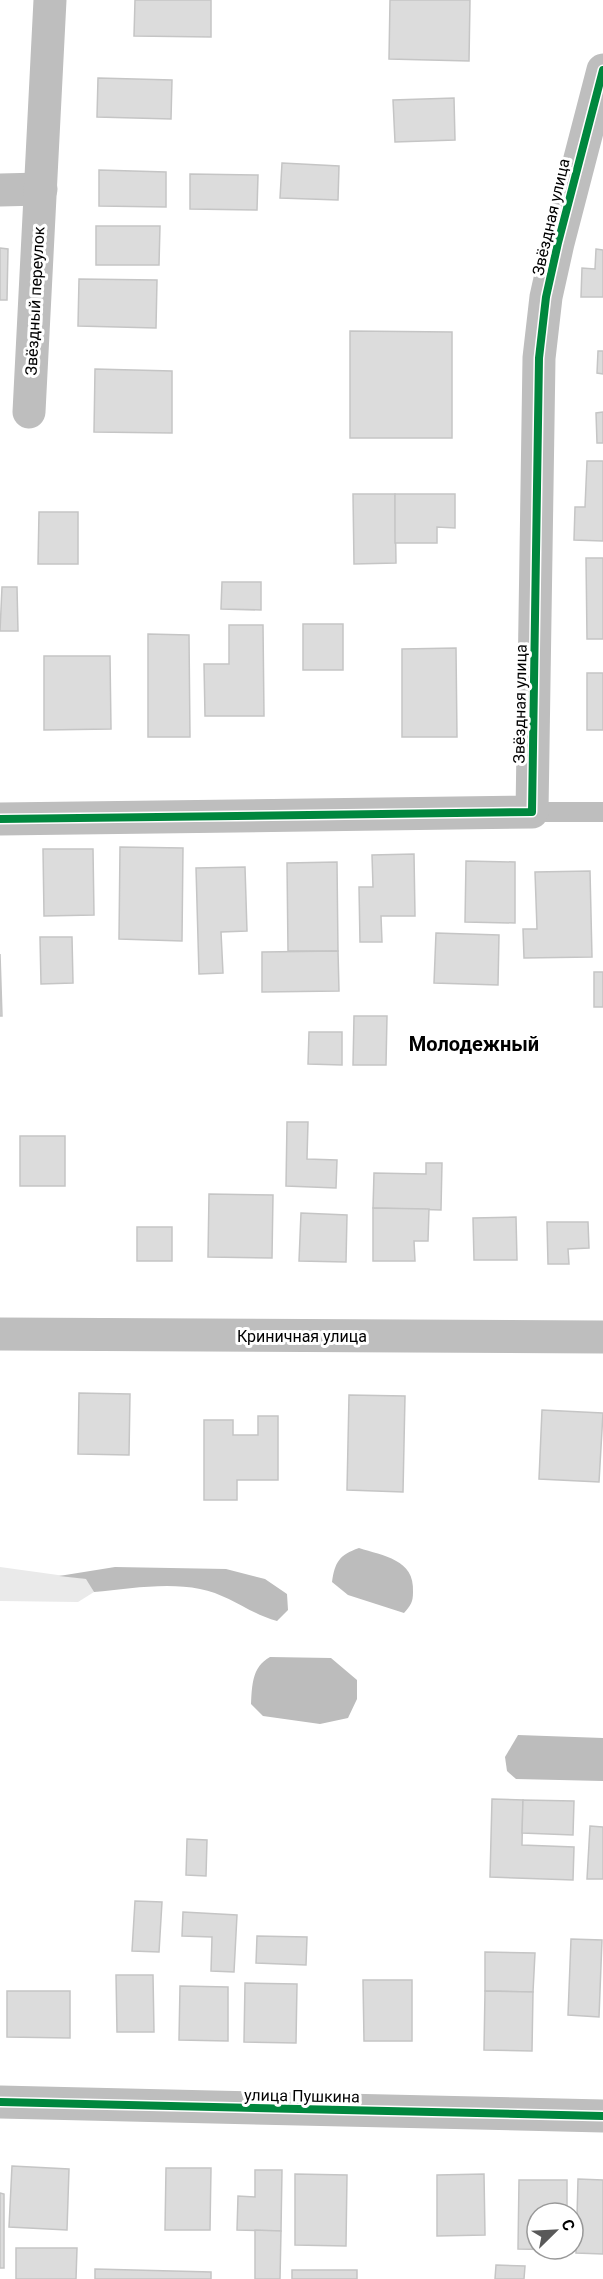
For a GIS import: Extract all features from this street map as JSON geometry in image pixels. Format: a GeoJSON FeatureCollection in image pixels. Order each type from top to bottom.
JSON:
{"type":"FeatureCollection","features":[{"type":"Feature","properties":{"kind":"street","name":"Звёздный переулок"},"geometry":{"type":"LineString","coordinates":[[29,412],[50,0]]}},
{"type":"Feature","properties":{"kind":"street","name":"Звёздная улица"},"geometry":{"type":"LineString","coordinates":[[532,812],[539,358],[546,297],[558,243],[603,70]]}},
{"type":"Feature","properties":{"kind":"street"},"geometry":{"type":"LineString","coordinates":[[0,190],[41,189]]}},
{"type":"Feature","properties":{"kind":"street"},"geometry":{"type":"LineString","coordinates":[[0,819],[532,812]]}},
{"type":"Feature","properties":{"kind":"street","name":"Криничная улица"},"geometry":{"type":"LineString","coordinates":[[0,1334],[603,1337]]}},
{"type":"Feature","properties":{"kind":"street","name":"улица Пушкина"},"geometry":{"type":"LineString","coordinates":[[0,2102],[603,2116]]}},
{"type":"Feature","properties":{"kind":"lane"},"geometry":{"type":"LineString","coordinates":[[532,812],[603,812]]}},
{"type":"Feature","properties":{"kind":"shaded area"},"geometry":{"type":"Polygon","coordinates":[[[359,1548],[396,1561],[409,1572],[413,1598],[404,1613],[348,1595],[332,1582],[339,1560],[347,1553],[359,1548]]]}},
{"type":"Feature","properties":{"kind":"shaded area"},"geometry":{"type":"Polygon","coordinates":[[[0,1567],[87,1579],[94,1592],[78,1602],[0,1601],[0,1567]]]}},
{"type":"Feature","properties":{"kind":"shaded area"},"geometry":{"type":"Polygon","coordinates":[[[115,1567],[226,1569],[265,1579],[287,1594],[288,1610],[277,1621],[220,1595],[200,1589],[160,1586],[94,1592],[86,1579],[59,1576],[115,1567]]]}},
{"type":"Feature","properties":{"kind":"shaded area"},"geometry":{"type":"Polygon","coordinates":[[[270,1657],[331,1658],[357,1680],[357,1699],[348,1718],[320,1724],[263,1716],[251,1704],[252,1690],[256,1671],[270,1657]]]}},
{"type":"Feature","properties":{"kind":"shaded area"},"geometry":{"type":"Polygon","coordinates":[[[518,1735],[603,1738],[603,1781],[516,1779],[507,1771],[505,1757],[518,1735]]]}},
{"type":"Feature","properties":{"kind":"building"},"geometry":{"type":"Polygon","coordinates":[[[135,0],[211,0],[211,37],[134,36],[135,0]]]}},
{"type":"Feature","properties":{"kind":"building"},"geometry":{"type":"Polygon","coordinates":[[[390,0],[470,0],[469,61],[389,59],[390,0]]]}},
{"type":"Feature","properties":{"kind":"building"},"geometry":{"type":"Polygon","coordinates":[[[98,78],[172,80],[171,119],[97,117],[98,78]]]}},
{"type":"Feature","properties":{"kind":"building"},"geometry":{"type":"Polygon","coordinates":[[[454,98],[455,140],[395,142],[393,100],[454,98]]]}},
{"type":"Feature","properties":{"kind":"building"},"geometry":{"type":"Polygon","coordinates":[[[282,163],[339,166],[338,200],[280,198],[282,163]]]}},
{"type":"Feature","properties":{"kind":"building"},"geometry":{"type":"Polygon","coordinates":[[[99,170],[166,172],[166,207],[99,206],[99,170]]]}},
{"type":"Feature","properties":{"kind":"building"},"geometry":{"type":"Polygon","coordinates":[[[190,174],[258,175],[257,210],[190,209],[190,174]]]}},
{"type":"Feature","properties":{"kind":"building"},"geometry":{"type":"Polygon","coordinates":[[[96,226],[160,226],[159,265],[96,265],[96,226]]]}},
{"type":"Feature","properties":{"kind":"building"},"geometry":{"type":"Polygon","coordinates":[[[0,248],[8,249],[7,300],[0,300],[0,248]]]}},
{"type":"Feature","properties":{"kind":"building"},"geometry":{"type":"Polygon","coordinates":[[[596,249],[603,250],[603,297],[581,297],[582,268],[595,269],[596,249]]]}},
{"type":"Feature","properties":{"kind":"building"},"geometry":{"type":"Polygon","coordinates":[[[79,279],[157,280],[156,328],[78,326],[79,279]]]}},
{"type":"Feature","properties":{"kind":"building"},"geometry":{"type":"Polygon","coordinates":[[[350,331],[452,332],[452,438],[350,438],[350,331]]]}},
{"type":"Feature","properties":{"kind":"building"},"geometry":{"type":"Polygon","coordinates":[[[598,351],[603,351],[603,374],[597,373],[598,351]]]}},
{"type":"Feature","properties":{"kind":"building"},"geometry":{"type":"Polygon","coordinates":[[[95,369],[172,371],[172,433],[94,432],[95,369]]]}},
{"type":"Feature","properties":{"kind":"building"},"geometry":{"type":"Polygon","coordinates":[[[603,412],[603,443],[597,443],[596,413],[603,412]]]}},
{"type":"Feature","properties":{"kind":"building"},"geometry":{"type":"Polygon","coordinates":[[[587,461],[603,461],[603,541],[574,540],[575,507],[585,507],[587,461]]]}},
{"type":"Feature","properties":{"kind":"building"},"geometry":{"type":"Polygon","coordinates":[[[353,494],[395,494],[396,563],[354,564],[353,494]]]}},
{"type":"Feature","properties":{"kind":"building"},"geometry":{"type":"Polygon","coordinates":[[[395,494],[455,494],[455,528],[437,527],[437,543],[395,543],[395,494]]]}},
{"type":"Feature","properties":{"kind":"building"},"geometry":{"type":"Polygon","coordinates":[[[39,512],[78,512],[78,564],[38,564],[39,512]]]}},
{"type":"Feature","properties":{"kind":"building"},"geometry":{"type":"Polygon","coordinates":[[[586,558],[603,558],[603,639],[587,639],[586,558]]]}},
{"type":"Feature","properties":{"kind":"building"},"geometry":{"type":"Polygon","coordinates":[[[222,582],[261,582],[261,610],[221,609],[222,582]]]}},
{"type":"Feature","properties":{"kind":"building"},"geometry":{"type":"Polygon","coordinates":[[[2,587],[17,587],[18,631],[0,631],[2,587]]]}},
{"type":"Feature","properties":{"kind":"building"},"geometry":{"type":"Polygon","coordinates":[[[303,624],[343,624],[343,670],[303,670],[303,624]]]}},
{"type":"Feature","properties":{"kind":"building"},"geometry":{"type":"Polygon","coordinates":[[[229,625],[263,625],[264,716],[205,716],[204,664],[229,664],[229,625]]]}},
{"type":"Feature","properties":{"kind":"building"},"geometry":{"type":"Polygon","coordinates":[[[148,634],[189,635],[190,737],[148,737],[148,634]]]}},
{"type":"Feature","properties":{"kind":"building"},"geometry":{"type":"Polygon","coordinates":[[[456,648],[457,737],[402,737],[402,649],[456,648]]]}},
{"type":"Feature","properties":{"kind":"building"},"geometry":{"type":"Polygon","coordinates":[[[44,656],[110,656],[111,729],[44,730],[44,656]]]}},
{"type":"Feature","properties":{"kind":"building"},"geometry":{"type":"Polygon","coordinates":[[[587,673],[603,673],[603,730],[587,730],[587,673]]]}},
{"type":"Feature","properties":{"kind":"building"},"geometry":{"type":"Polygon","coordinates":[[[120,847],[183,848],[182,941],[119,939],[120,847]]]}},
{"type":"Feature","properties":{"kind":"building"},"geometry":{"type":"Polygon","coordinates":[[[43,849],[93,849],[94,915],[44,916],[43,849]]]}},
{"type":"Feature","properties":{"kind":"building"},"geometry":{"type":"Polygon","coordinates":[[[414,854],[415,916],[381,916],[382,942],[360,942],[359,887],[373,887],[372,855],[414,854]]]}},
{"type":"Feature","properties":{"kind":"building"},"geometry":{"type":"Polygon","coordinates":[[[466,861],[515,862],[515,923],[465,922],[466,861]]]}},
{"type":"Feature","properties":{"kind":"building"},"geometry":{"type":"Polygon","coordinates":[[[337,862],[338,951],[288,951],[287,863],[337,862]]]}},
{"type":"Feature","properties":{"kind":"building"},"geometry":{"type":"Polygon","coordinates":[[[245,867],[247,931],[221,932],[223,973],[199,974],[196,868],[245,867]]]}},
{"type":"Feature","properties":{"kind":"building"},"geometry":{"type":"Polygon","coordinates":[[[590,871],[592,957],[524,958],[523,929],[537,929],[535,872],[590,871]]]}},
{"type":"Feature","properties":{"kind":"building"},"geometry":{"type":"Polygon","coordinates":[[[436,933],[499,935],[498,985],[434,983],[436,933]]]}},
{"type":"Feature","properties":{"kind":"building"},"geometry":{"type":"Polygon","coordinates":[[[40,937],[72,937],[73,983],[41,984],[40,937]]]}},
{"type":"Feature","properties":{"kind":"building"},"geometry":{"type":"Polygon","coordinates":[[[338,951],[339,991],[262,992],[262,952],[338,951]]]}},
{"type":"Feature","properties":{"kind":"building"},"geometry":{"type":"Polygon","coordinates":[[[0,954],[2,1016],[0,1016],[0,954]]]}},
{"type":"Feature","properties":{"kind":"building"},"geometry":{"type":"Polygon","coordinates":[[[594,972],[603,972],[603,1007],[594,1007],[594,972]]]}},
{"type":"Feature","properties":{"kind":"building"},"geometry":{"type":"Polygon","coordinates":[[[354,1016],[387,1016],[386,1065],[353,1065],[354,1016]]]}},
{"type":"Feature","properties":{"kind":"building"},"geometry":{"type":"Polygon","coordinates":[[[309,1032],[342,1032],[342,1065],[308,1064],[309,1032]]]}},
{"type":"Feature","properties":{"kind":"building"},"geometry":{"type":"Polygon","coordinates":[[[287,1122],[308,1122],[307,1159],[337,1160],[336,1188],[286,1186],[287,1122]]]}},
{"type":"Feature","properties":{"kind":"building"},"geometry":{"type":"Polygon","coordinates":[[[20,1136],[65,1136],[65,1186],[20,1186],[20,1136]]]}},
{"type":"Feature","properties":{"kind":"building"},"geometry":{"type":"Polygon","coordinates":[[[426,1163],[442,1163],[441,1210],[373,1208],[374,1173],[426,1174],[426,1163]]]}},
{"type":"Feature","properties":{"kind":"building"},"geometry":{"type":"Polygon","coordinates":[[[209,1194],[273,1195],[272,1258],[208,1257],[209,1194]]]}},
{"type":"Feature","properties":{"kind":"building"},"geometry":{"type":"Polygon","coordinates":[[[373,1208],[429,1209],[428,1241],[414,1241],[415,1261],[373,1261],[373,1208]]]}},
{"type":"Feature","properties":{"kind":"building"},"geometry":{"type":"Polygon","coordinates":[[[301,1213],[347,1215],[346,1262],[299,1261],[301,1213]]]}},
{"type":"Feature","properties":{"kind":"building"},"geometry":{"type":"Polygon","coordinates":[[[516,1217],[517,1260],[474,1260],[473,1218],[516,1217]]]}},
{"type":"Feature","properties":{"kind":"building"},"geometry":{"type":"Polygon","coordinates":[[[547,1222],[588,1222],[589,1248],[568,1249],[569,1264],[548,1264],[547,1222]]]}},
{"type":"Feature","properties":{"kind":"building"},"geometry":{"type":"Polygon","coordinates":[[[137,1227],[172,1227],[172,1261],[137,1261],[137,1227]]]}},
{"type":"Feature","properties":{"kind":"building"},"geometry":{"type":"Polygon","coordinates":[[[79,1393],[130,1394],[129,1455],[78,1454],[79,1393]]]}},
{"type":"Feature","properties":{"kind":"building"},"geometry":{"type":"Polygon","coordinates":[[[349,1395],[405,1396],[403,1492],[347,1490],[349,1395]]]}},
{"type":"Feature","properties":{"kind":"building"},"geometry":{"type":"Polygon","coordinates":[[[542,1410],[603,1413],[599,1482],[539,1479],[542,1410]]]}},
{"type":"Feature","properties":{"kind":"building"},"geometry":{"type":"Polygon","coordinates":[[[258,1416],[278,1416],[278,1480],[237,1480],[237,1500],[204,1500],[204,1420],[233,1420],[233,1435],[258,1435],[258,1416]]]}},
{"type":"Feature","properties":{"kind":"building"},"geometry":{"type":"Polygon","coordinates":[[[492,1799],[523,1800],[522,1845],[574,1847],[573,1880],[490,1877],[492,1799]]]}},
{"type":"Feature","properties":{"kind":"building"},"geometry":{"type":"Polygon","coordinates":[[[523,1800],[574,1801],[573,1835],[522,1833],[523,1800]]]}},
{"type":"Feature","properties":{"kind":"building"},"geometry":{"type":"Polygon","coordinates":[[[590,1826],[603,1827],[603,1879],[587,1879],[590,1826]]]}},
{"type":"Feature","properties":{"kind":"building"},"geometry":{"type":"Polygon","coordinates":[[[187,1839],[207,1840],[206,1876],[186,1875],[187,1839]]]}},
{"type":"Feature","properties":{"kind":"building"},"geometry":{"type":"Polygon","coordinates":[[[135,1901],[162,1902],[159,1952],[132,1951],[135,1901]]]}},
{"type":"Feature","properties":{"kind":"building"},"geometry":{"type":"Polygon","coordinates":[[[183,1912],[237,1915],[234,1972],[211,1971],[212,1937],[182,1936],[183,1912]]]}},
{"type":"Feature","properties":{"kind":"building"},"geometry":{"type":"Polygon","coordinates":[[[257,1936],[307,1937],[306,1965],[256,1963],[257,1936]]]}},
{"type":"Feature","properties":{"kind":"building"},"geometry":{"type":"Polygon","coordinates":[[[571,1939],[602,1940],[599,2017],[568,2015],[571,1939]]]}},
{"type":"Feature","properties":{"kind":"building"},"geometry":{"type":"Polygon","coordinates":[[[485,1952],[535,1953],[533,1992],[485,1991],[485,1952]]]}},
{"type":"Feature","properties":{"kind":"building"},"geometry":{"type":"Polygon","coordinates":[[[116,1975],[153,1975],[154,2032],[117,2032],[116,1975]]]}},
{"type":"Feature","properties":{"kind":"building"},"geometry":{"type":"Polygon","coordinates":[[[363,1980],[412,1980],[412,2041],[364,2041],[363,1980]]]}},
{"type":"Feature","properties":{"kind":"building"},"geometry":{"type":"Polygon","coordinates":[[[245,1983],[297,1984],[296,2043],[244,2042],[245,1983]]]}},
{"type":"Feature","properties":{"kind":"building"},"geometry":{"type":"Polygon","coordinates":[[[180,1986],[228,1987],[228,2041],[179,2040],[180,1986]]]}},
{"type":"Feature","properties":{"kind":"building"},"geometry":{"type":"Polygon","coordinates":[[[7,1991],[70,1991],[70,2038],[7,2037],[7,1991]]]}},
{"type":"Feature","properties":{"kind":"building"},"geometry":{"type":"Polygon","coordinates":[[[485,1991],[533,1992],[532,2051],[484,2050],[485,1991]]]}},
{"type":"Feature","properties":{"kind":"building"},"geometry":{"type":"Polygon","coordinates":[[[12,2166],[69,2169],[67,2230],[9,2227],[12,2166]]]}},
{"type":"Feature","properties":{"kind":"building"},"geometry":{"type":"Polygon","coordinates":[[[166,2168],[211,2168],[210,2230],[165,2230],[166,2168]]]}},
{"type":"Feature","properties":{"kind":"building"},"geometry":{"type":"Polygon","coordinates":[[[255,2170],[282,2170],[281,2231],[237,2230],[238,2196],[255,2197],[255,2170]]]}},
{"type":"Feature","properties":{"kind":"building"},"geometry":{"type":"Polygon","coordinates":[[[295,2174],[347,2175],[346,2246],[295,2245],[295,2174]]]}},
{"type":"Feature","properties":{"kind":"building"},"geometry":{"type":"Polygon","coordinates":[[[484,2174],[485,2235],[437,2236],[437,2175],[484,2174]]]}},
{"type":"Feature","properties":{"kind":"building"},"geometry":{"type":"Polygon","coordinates":[[[578,2179],[603,2180],[603,2254],[585,2253],[585,2201],[577,2201],[578,2179]]]}},
{"type":"Feature","properties":{"kind":"building"},"geometry":{"type":"Polygon","coordinates":[[[519,2180],[567,2180],[567,2201],[525,2201],[525,2249],[518,2249],[519,2180]]]}},
{"type":"Feature","properties":{"kind":"building"},"geometry":{"type":"Polygon","coordinates":[[[0,2193],[4,2194],[4,2268],[0,2268],[0,2193]]]}},
{"type":"Feature","properties":{"kind":"building"},"geometry":{"type":"Polygon","coordinates":[[[255,2230],[281,2231],[280,2279],[255,2279],[255,2230]]]}},
{"type":"Feature","properties":{"kind":"building"},"geometry":{"type":"Polygon","coordinates":[[[16,2248],[77,2248],[76,2279],[16,2279],[16,2248]]]}},
{"type":"Feature","properties":{"kind":"building"},"geometry":{"type":"Polygon","coordinates":[[[496,2265],[525,2266],[524,2279],[495,2279],[496,2265]]]}},
{"type":"Feature","properties":{"kind":"building"},"geometry":{"type":"Polygon","coordinates":[[[95,2269],[211,2272],[211,2279],[95,2279],[95,2269]]]}},
{"type":"Feature","properties":{"kind":"building"},"geometry":{"type":"Polygon","coordinates":[[[292,2270],[357,2270],[357,2279],[292,2279],[292,2270]]]}},
{"type":"Feature","properties":{"kind":"cycle path"},"geometry":{"type":"LineString","coordinates":[[0,819],[532,812],[539,358],[546,297],[603,70]]}},
{"type":"Feature","properties":{"kind":"cycle path"},"geometry":{"type":"LineString","coordinates":[[0,2102],[603,2116]]}},
{"type":"Feature","properties":{"kind":"district","name":"Молодежный"},"geometry":{"type":"Point","coordinates":[474,1044]}}]}
